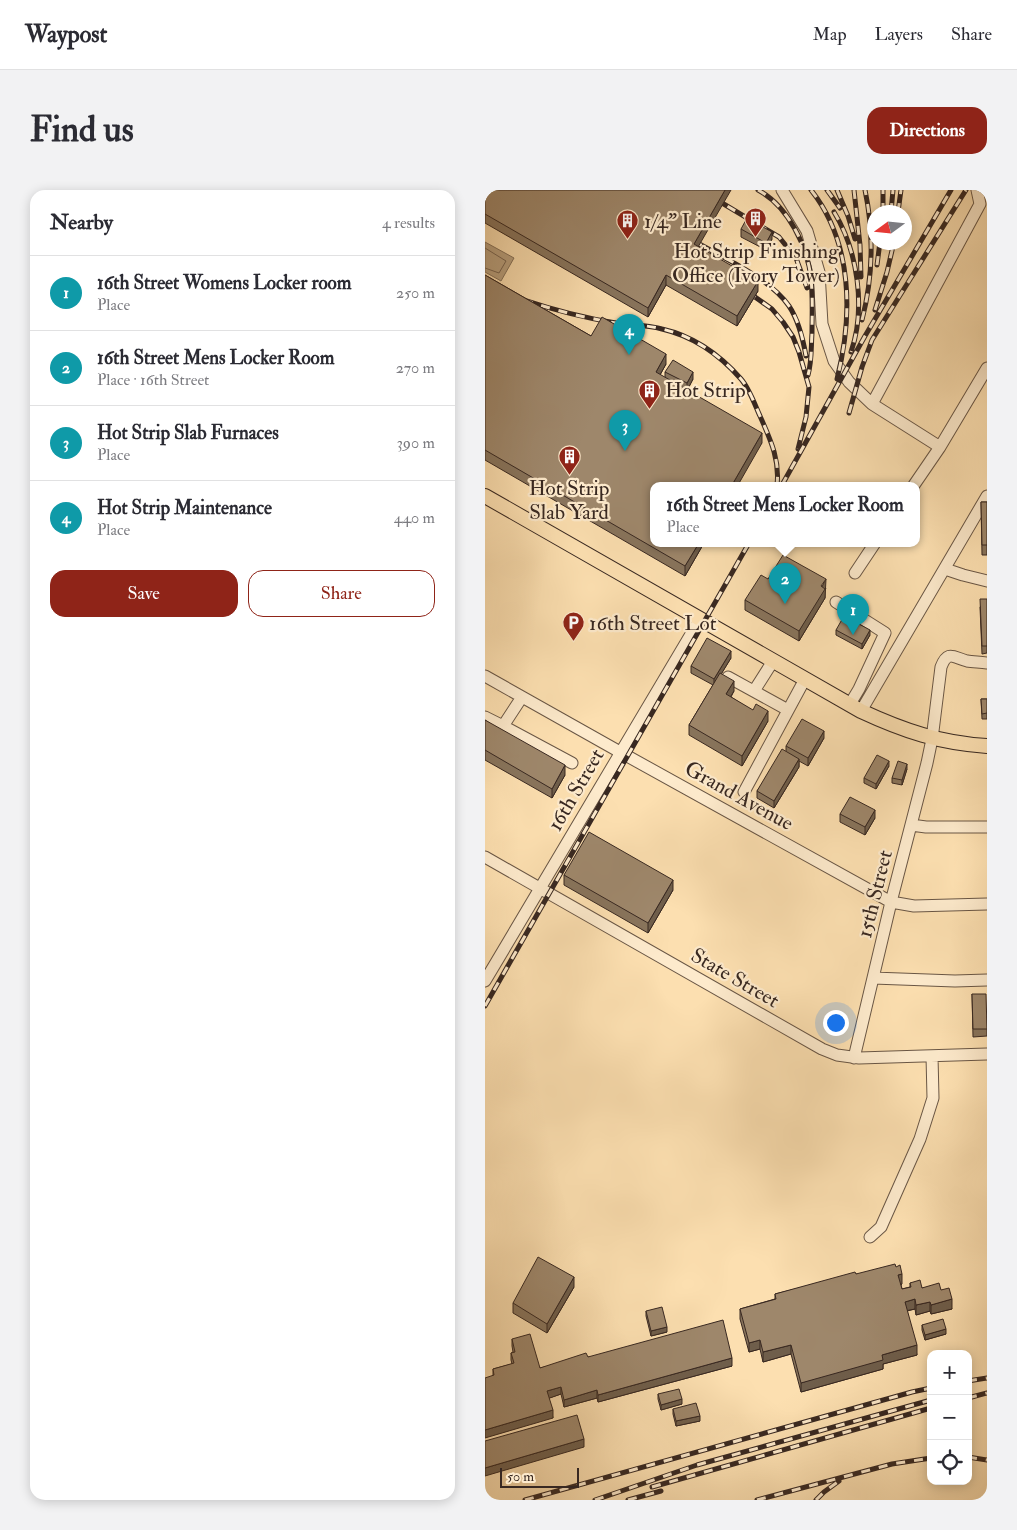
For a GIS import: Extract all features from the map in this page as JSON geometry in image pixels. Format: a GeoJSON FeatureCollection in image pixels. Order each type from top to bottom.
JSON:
{"type":"FeatureCollection","features":[{"type":"Feature","properties":{"kind":"main road"},"geometry":{"type":"LineString","coordinates":[[485,496],[773,661],[889,724],[932,739],[987,746]]}},
{"type":"Feature","properties":{"kind":"street"},"geometry":{"type":"LineString","coordinates":[[782,190],[807,231],[819,272],[822,324],[834,361],[849,382],[872,404],[940,448]]}},
{"type":"Feature","properties":{"kind":"street"},"geometry":{"type":"LineString","coordinates":[[872,404],[981,204],[977,190]]}},
{"type":"Feature","properties":{"kind":"street"},"geometry":{"type":"LineString","coordinates":[[916,482],[940,448],[987,368]]}},
{"type":"Feature","properties":{"kind":"street"},"geometry":{"type":"LineString","coordinates":[[855,707],[945,569],[987,496]]}},
{"type":"Feature","properties":{"kind":"street"},"geometry":{"type":"LineString","coordinates":[[855,573],[872,547]]}},
{"type":"Feature","properties":{"kind":"street"},"geometry":{"type":"LineString","coordinates":[[945,569],[963,576],[987,581]]}},
{"type":"Feature","properties":{"kind":"street"},"geometry":{"type":"LineString","coordinates":[[837,602],[885,633],[859,689],[855,707]]}},
{"type":"Feature","properties":{"kind":"street","name":"16th Street"},"geometry":{"type":"LineString","coordinates":[[485,981],[700,619]]}},
{"type":"Feature","properties":{"kind":"street","name":"15th Street"},"geometry":{"type":"LineString","coordinates":[[854,1058],[932,739],[943,660],[956,656],[966,661],[987,663]]}},
{"type":"Feature","properties":{"kind":"street"},"geometry":{"type":"LineString","coordinates":[[754,691],[773,661]]}},
{"type":"Feature","properties":{"kind":"street","name":"Grand Avenue"},"geometry":{"type":"LineString","coordinates":[[485,676],[891,902],[907,906],[987,904]]}},
{"type":"Feature","properties":{"kind":"street"},"geometry":{"type":"LineString","coordinates":[[728,677],[788,710]]}},
{"type":"Feature","properties":{"kind":"street"},"geometry":{"type":"LineString","coordinates":[[745,792],[805,679]]}},
{"type":"Feature","properties":{"kind":"street"},"geometry":{"type":"LineString","coordinates":[[503,726],[522,697]]}},
{"type":"Feature","properties":{"kind":"street"},"geometry":{"type":"LineString","coordinates":[[485,717],[572,764]]}},
{"type":"Feature","properties":{"kind":"street"},"geometry":{"type":"LineString","coordinates":[[911,825],[926,827],[987,827]]}},
{"type":"Feature","properties":{"kind":"street","name":"State Street"},"geometry":{"type":"LineString","coordinates":[[485,857],[807,1042],[837,1055],[854,1058],[987,1054]]}},
{"type":"Feature","properties":{"kind":"street"},"geometry":{"type":"LineString","coordinates":[[873,978],[955,981],[987,980]]}},
{"type":"Feature","properties":{"kind":"street"},"geometry":{"type":"LineString","coordinates":[[870,1237],[881,1227],[920,1139],[933,1098],[932,1056]]}},
{"type":"Feature","properties":{"kind":"water"},"geometry":{"type":"Polygon","coordinates":[[[485,242],[514,258],[501,281],[485,272],[485,242]]]}},
{"type":"Feature","properties":{"kind":"building"},"geometry":{"type":"Polygon","coordinates":[[[485,190],[725,190],[694,244],[758,281],[737,316],[666,275],[648,308],[485,214],[485,190]]]}},
{"type":"Feature","properties":{"kind":"building"},"geometry":{"type":"Polygon","coordinates":[[[747,218],[772,232],[766,243],[741,229],[747,218]]]}},
{"type":"Feature","properties":{"kind":"building"},"geometry":{"type":"Polygon","coordinates":[[[485,275],[591,336],[602,317],[666,354],[656,372],[762,433],[734,482],[650,482],[650,546],[485,450],[485,275]]]}},
{"type":"Feature","properties":{"kind":"building"},"geometry":{"type":"Polygon","coordinates":[[[673,360],[693,372],[687,383],[665,372],[673,360]]]}},
{"type":"Feature","properties":{"kind":"building"},"geometry":{"type":"Polygon","coordinates":[[[981,502],[987,502],[987,545],[982,545],[981,502]]]}},
{"type":"Feature","properties":{"kind":"building"},"geometry":{"type":"Polygon","coordinates":[[[652,547],[697,547],[685,566],[652,547]]]}},
{"type":"Feature","properties":{"kind":"building"},"geometry":{"type":"Polygon","coordinates":[[[783,555],[826,579],[821,586],[825,589],[799,631],[745,600],[761,575],[768,579],[783,555]]]}},
{"type":"Feature","properties":{"kind":"building"},"geometry":{"type":"Polygon","coordinates":[[[980,599],[987,599],[987,646],[982,646],[980,599]]]}},
{"type":"Feature","properties":{"kind":"building"},"geometry":{"type":"Polygon","coordinates":[[[844,616],[870,630],[862,644],[836,630],[844,616]]]}},
{"type":"Feature","properties":{"kind":"building"},"geometry":{"type":"Polygon","coordinates":[[[707,638],[731,651],[714,679],[691,666],[707,638]]]}},
{"type":"Feature","properties":{"kind":"building"},"geometry":{"type":"Polygon","coordinates":[[[720,673],[734,681],[726,694],[753,710],[756,704],[768,711],[742,756],[689,725],[720,673]]]}},
{"type":"Feature","properties":{"kind":"building"},"geometry":{"type":"Polygon","coordinates":[[[981,699],[987,699],[987,713],[982,714],[981,699]]]}},
{"type":"Feature","properties":{"kind":"building"},"geometry":{"type":"Polygon","coordinates":[[[802,719],[824,731],[808,758],[786,746],[802,719]]]}},
{"type":"Feature","properties":{"kind":"building"},"geometry":{"type":"Polygon","coordinates":[[[485,720],[565,765],[552,789],[485,750],[485,720]]]}},
{"type":"Feature","properties":{"kind":"building"},"geometry":{"type":"Polygon","coordinates":[[[782,749],[799,759],[774,801],[757,791],[782,749]]]}},
{"type":"Feature","properties":{"kind":"building"},"geometry":{"type":"Polygon","coordinates":[[[877,755],[889,761],[876,784],[864,778],[877,755]]]}},
{"type":"Feature","properties":{"kind":"building"},"geometry":{"type":"Polygon","coordinates":[[[898,761],[907,764],[902,780],[892,778],[898,761]]]}},
{"type":"Feature","properties":{"kind":"building"},"geometry":{"type":"Polygon","coordinates":[[[850,797],[875,810],[865,827],[840,814],[850,797]]]}},
{"type":"Feature","properties":{"kind":"building"},"geometry":{"type":"Polygon","coordinates":[[[589,832],[673,880],[648,923],[564,875],[589,832]]]}},
{"type":"Feature","properties":{"kind":"building"},"geometry":{"type":"Polygon","coordinates":[[[972,994],[986,994],[987,1029],[973,1029],[972,994]]]}},
{"type":"Feature","properties":{"kind":"building"},"geometry":{"type":"Polygon","coordinates":[[[538,1257],[574,1277],[547,1324],[513,1303],[538,1257]]]}},
{"type":"Feature","properties":{"kind":"building"},"geometry":{"type":"Polygon","coordinates":[[[895,1264],[896,1267],[900,1265],[902,1274],[898,1275],[902,1289],[911,1287],[910,1283],[920,1280],[922,1288],[939,1283],[941,1290],[949,1288],[952,1299],[931,1305],[930,1302],[916,1305],[915,1299],[905,1302],[917,1345],[882,1355],[883,1360],[801,1383],[791,1345],[763,1352],[760,1340],[749,1343],[740,1309],[776,1299],[775,1294],[855,1272],[856,1274],[895,1264]]]}},
{"type":"Feature","properties":{"kind":"building"},"geometry":{"type":"Polygon","coordinates":[[[662,1307],[667,1327],[651,1331],[646,1311],[662,1307]]]}},
{"type":"Feature","properties":{"kind":"building"},"geometry":{"type":"Polygon","coordinates":[[[943,1319],[946,1329],[925,1335],[922,1325],[943,1319]]]}},
{"type":"Feature","properties":{"kind":"building"},"geometry":{"type":"Polygon","coordinates":[[[723,1320],[732,1358],[598,1395],[597,1390],[564,1400],[561,1387],[547,1391],[553,1410],[485,1430],[485,1378],[494,1375],[493,1369],[514,1363],[511,1353],[515,1352],[512,1339],[530,1334],[540,1368],[586,1353],[588,1357],[723,1320]]]}},
{"type":"Feature","properties":{"kind":"building"},"geometry":{"type":"Polygon","coordinates":[[[679,1389],[682,1399],[661,1405],[658,1394],[679,1389]]]}},
{"type":"Feature","properties":{"kind":"building"},"geometry":{"type":"Polygon","coordinates":[[[696,1403],[700,1416],[676,1421],[673,1409],[696,1403]]]}},
{"type":"Feature","properties":{"kind":"building"},"geometry":{"type":"Polygon","coordinates":[[[577,1415],[584,1439],[485,1468],[485,1441],[577,1415]]]}},
{"type":"Feature","properties":{"kind":"railway"},"geometry":{"type":"LineString","coordinates":[[758,190],[779,206],[795,229],[806,254],[811,279],[812,299],[811,354],[808,375]]}},
{"type":"Feature","properties":{"kind":"railway"},"geometry":{"type":"LineString","coordinates":[[811,190],[825,211],[835,233],[842,256],[846,281],[846,330],[837,379]]}},
{"type":"Feature","properties":{"kind":"railway"},"geometry":{"type":"LineString","coordinates":[[827,190],[840,208]]}},
{"type":"Feature","properties":{"kind":"railway"},"geometry":{"type":"LineString","coordinates":[[837,190],[855,239]]}},
{"type":"Feature","properties":{"kind":"railway"},"geometry":{"type":"LineString","coordinates":[[854,190],[860,245],[861,277]]}},
{"type":"Feature","properties":{"kind":"railway"},"geometry":{"type":"LineString","coordinates":[[862,320],[866,304],[871,255],[870,222],[865,190]]}},
{"type":"Feature","properties":{"kind":"railway"},"geometry":{"type":"LineString","coordinates":[[883,190],[883,205]]}},
{"type":"Feature","properties":{"kind":"railway"},"geometry":{"type":"LineString","coordinates":[[892,205],[893,190]]}},
{"type":"Feature","properties":{"kind":"railway"},"geometry":{"type":"LineString","coordinates":[[899,205],[901,190]]}},
{"type":"Feature","properties":{"kind":"railway"},"geometry":{"type":"LineString","coordinates":[[784,482],[865,336],[951,190]]}},
{"type":"Feature","properties":{"kind":"railway"},"geometry":{"type":"LineString","coordinates":[[849,413],[872,340],[966,190]]}},
{"type":"Feature","properties":{"kind":"railway"},"geometry":{"type":"LineString","coordinates":[[712,197],[779,237],[796,258],[807,288]]}},
{"type":"Feature","properties":{"kind":"railway"},"geometry":{"type":"LineString","coordinates":[[834,212],[849,244],[857,280],[858,317],[856,335],[851,352]]}},
{"type":"Feature","properties":{"kind":"railway"},"geometry":{"type":"LineString","coordinates":[[694,241],[745,269],[781,296],[789,306],[798,324],[806,356]]}},
{"type":"Feature","properties":{"kind":"railway"},"geometry":{"type":"LineString","coordinates":[[877,265],[879,250]]}},
{"type":"Feature","properties":{"kind":"railway"},"geometry":{"type":"LineString","coordinates":[[875,310],[892,250]]}},
{"type":"Feature","properties":{"kind":"railway"},"geometry":{"type":"LineString","coordinates":[[748,292],[772,309],[793,337],[799,352],[809,387],[806,417],[798,449]]}},
{"type":"Feature","properties":{"kind":"railway"},"geometry":{"type":"LineString","coordinates":[[524,300],[593,319],[673,332],[684,336],[715,354],[741,379],[752,397],[776,458],[777,482]]}},
{"type":"Feature","properties":{"kind":"railway"},"geometry":{"type":"LineString","coordinates":[[485,1006],[747,547]]}},
{"type":"Feature","properties":{"kind":"railway"},"geometry":{"type":"LineString","coordinates":[[972,1380],[987,1378]]}},
{"type":"Feature","properties":{"kind":"railway"},"geometry":{"type":"LineString","coordinates":[[525,1500],[927,1389]]}},
{"type":"Feature","properties":{"kind":"railway"},"geometry":{"type":"LineString","coordinates":[[972,1397],[987,1393]]}},
{"type":"Feature","properties":{"kind":"railway"},"geometry":{"type":"LineString","coordinates":[[595,1500],[697,1465],[927,1401]]}},
{"type":"Feature","properties":{"kind":"railway"},"geometry":{"type":"LineString","coordinates":[[652,1487],[927,1409]]}},
{"type":"Feature","properties":{"kind":"railway"},"geometry":{"type":"LineString","coordinates":[[972,1458],[987,1460]]}},
{"type":"Feature","properties":{"kind":"railway"},"geometry":{"type":"LineString","coordinates":[[757,1500],[892,1464],[927,1459]]}},
{"type":"Feature","properties":{"kind":"railway"},"geometry":{"type":"LineString","coordinates":[[816,1500],[839,1481]]}},
{"type":"Feature","properties":{"kind":"railway"},"geometry":{"type":"LineString","coordinates":[[628,1500],[661,1491]]}},
{"type":"Feature","properties":{"kind":"place","name":"Hot Strip Finishing Office (Ivory Tower)"},"geometry":{"type":"Point","coordinates":[756,238]}},
{"type":"Feature","properties":{"kind":"place","name":"1/4\" Line"},"geometry":{"type":"Point","coordinates":[628,240]}},
{"type":"Feature","properties":{"kind":"place","name":"Hot Strip Maintenance"},"geometry":{"type":"Point","coordinates":[629,355]}},
{"type":"Feature","properties":{"kind":"place","name":"Hot Strip"},"geometry":{"type":"Point","coordinates":[649,409]}},
{"type":"Feature","properties":{"kind":"place","name":"Hot Strip Slab Furnaces"},"geometry":{"type":"Point","coordinates":[625,451]}},
{"type":"Feature","properties":{"kind":"place","name":"Hot Strip Slab Yard"},"geometry":{"type":"Point","coordinates":[569,475]}},
{"type":"Feature","properties":{"kind":"place","name":"16th Street Mens Locker Room"},"geometry":{"type":"Point","coordinates":[785,604]}},
{"type":"Feature","properties":{"kind":"place","name":"16th Street Womens Locker room"},"geometry":{"type":"Point","coordinates":[853,635]}},
{"type":"Feature","properties":{"kind":"place","name":"16th Street Lot"},"geometry":{"type":"Point","coordinates":[573,642]}}]}
